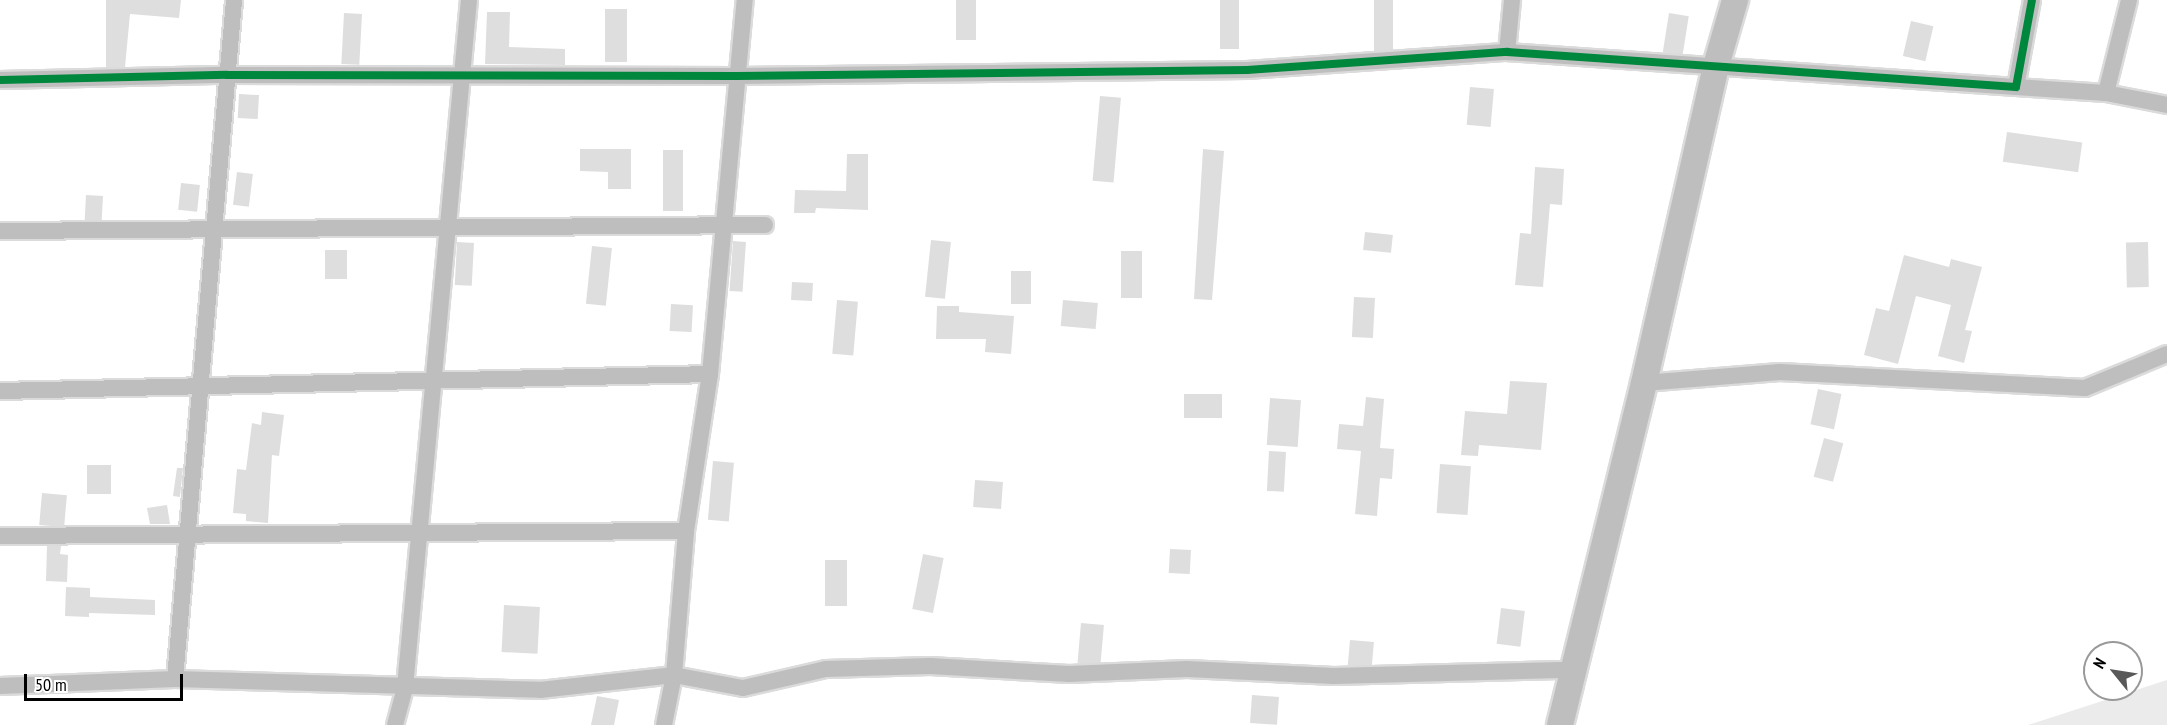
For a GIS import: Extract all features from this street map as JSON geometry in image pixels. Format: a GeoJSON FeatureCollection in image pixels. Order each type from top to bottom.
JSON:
{"type":"FeatureCollection","features":[{"type":"Feature","properties":{"kind":"main road"},"geometry":{"type":"LineString","coordinates":[[1560,725],[1571,669],[1644,383],[1716,66],[1735,0]]}},
{"type":"Feature","properties":{"kind":"street"},"geometry":{"type":"LineString","coordinates":[[175,680],[234,0]]}},
{"type":"Feature","properties":{"kind":"street"},"geometry":{"type":"LineString","coordinates":[[395,725],[405,687],[469,0]]}},
{"type":"Feature","properties":{"kind":"street"},"geometry":{"type":"LineString","coordinates":[[664,725],[674,675],[686,531],[710,374],[745,0]]}},
{"type":"Feature","properties":{"kind":"street"},"geometry":{"type":"LineString","coordinates":[[1507,52],[1512,0]]}},
{"type":"Feature","properties":{"kind":"street"},"geometry":{"type":"LineString","coordinates":[[2016,87],[2032,0]]}},
{"type":"Feature","properties":{"kind":"street"},"geometry":{"type":"LineString","coordinates":[[2106,93],[2129,0]]}},
{"type":"Feature","properties":{"kind":"street"},"geometry":{"type":"LineString","coordinates":[[0,80],[227,75],[737,76],[1247,70],[1507,52],[2106,93],[2167,105]]}},
{"type":"Feature","properties":{"kind":"street"},"geometry":{"type":"LineString","coordinates":[[0,231],[765,225]]}},
{"type":"Feature","properties":{"kind":"street"},"geometry":{"type":"LineString","coordinates":[[1644,383],[1780,372],[2085,388],[2167,354]]}},
{"type":"Feature","properties":{"kind":"street"},"geometry":{"type":"LineString","coordinates":[[0,391],[710,374]]}},
{"type":"Feature","properties":{"kind":"street"},"geometry":{"type":"LineString","coordinates":[[0,536],[686,531]]}},
{"type":"Feature","properties":{"kind":"street"},"geometry":{"type":"LineString","coordinates":[[0,686],[175,680],[540,690],[674,675],[743,688],[826,669],[930,666],[1069,674],[1187,669],[1334,676],[1571,669]]}},
{"type":"Feature","properties":{"kind":"shaded area"},"geometry":{"type":"Polygon","coordinates":[[[2167,680],[2167,725],[2028,725],[2102,701],[2143,701],[2143,688],[2167,680]]]}},
{"type":"Feature","properties":{"kind":"building"},"geometry":{"type":"Polygon","coordinates":[[[106,0],[181,0],[179,18],[130,14],[125,67],[106,67],[106,0]]]}},
{"type":"Feature","properties":{"kind":"building"},"geometry":{"type":"Polygon","coordinates":[[[956,0],[976,0],[976,40],[956,40],[956,0]]]}},
{"type":"Feature","properties":{"kind":"building"},"geometry":{"type":"Polygon","coordinates":[[[1220,0],[1239,0],[1239,49],[1220,49],[1220,0]]]}},
{"type":"Feature","properties":{"kind":"building"},"geometry":{"type":"Polygon","coordinates":[[[1374,0],[1393,0],[1393,51],[1374,51],[1374,0]]]}},
{"type":"Feature","properties":{"kind":"building"},"geometry":{"type":"Polygon","coordinates":[[[605,9],[627,9],[627,62],[605,62],[605,9]]]}},
{"type":"Feature","properties":{"kind":"building"},"geometry":{"type":"Polygon","coordinates":[[[487,12],[510,12],[509,47],[565,49],[565,65],[485,64],[487,12]]]}},
{"type":"Feature","properties":{"kind":"building"},"geometry":{"type":"Polygon","coordinates":[[[344,13],[362,14],[359,65],[341,64],[344,13]]]}},
{"type":"Feature","properties":{"kind":"building"},"geometry":{"type":"Polygon","coordinates":[[[1669,13],[1689,16],[1682,56],[1663,53],[1669,13]]]}},
{"type":"Feature","properties":{"kind":"building"},"geometry":{"type":"Polygon","coordinates":[[[1911,21],[1933,26],[1925,61],[1903,56],[1911,21]]]}},
{"type":"Feature","properties":{"kind":"building"},"geometry":{"type":"Polygon","coordinates":[[[1470,87],[1494,89],[1491,127],[1467,125],[1470,87]]]}},
{"type":"Feature","properties":{"kind":"building"},"geometry":{"type":"Polygon","coordinates":[[[239,94],[259,95],[258,119],[238,118],[239,94]]]}},
{"type":"Feature","properties":{"kind":"building"},"geometry":{"type":"Polygon","coordinates":[[[1100,96],[1121,98],[1114,183],[1093,181],[1100,96]]]}},
{"type":"Feature","properties":{"kind":"building"},"geometry":{"type":"Polygon","coordinates":[[[2007,132],[2082,143],[2078,172],[2003,162],[2007,132]]]}},
{"type":"Feature","properties":{"kind":"building"},"geometry":{"type":"Polygon","coordinates":[[[580,149],[631,149],[631,189],[608,189],[608,172],[580,171],[580,149]]]}},
{"type":"Feature","properties":{"kind":"building"},"geometry":{"type":"Polygon","coordinates":[[[1203,149],[1224,151],[1212,300],[1194,299],[1203,149]]]}},
{"type":"Feature","properties":{"kind":"building"},"geometry":{"type":"Polygon","coordinates":[[[663,150],[683,150],[683,211],[663,211],[663,150]]]}},
{"type":"Feature","properties":{"kind":"building"},"geometry":{"type":"Polygon","coordinates":[[[847,154],[868,154],[868,210],[816,208],[815,213],[794,213],[795,190],[846,191],[847,154]]]}},
{"type":"Feature","properties":{"kind":"building"},"geometry":{"type":"Polygon","coordinates":[[[1535,167],[1564,169],[1562,205],[1550,204],[1543,287],[1515,285],[1520,233],[1531,234],[1535,167]]]}},
{"type":"Feature","properties":{"kind":"building"},"geometry":{"type":"Polygon","coordinates":[[[237,172],[253,174],[249,207],[233,205],[237,172]]]}},
{"type":"Feature","properties":{"kind":"building"},"geometry":{"type":"Polygon","coordinates":[[[181,183],[200,185],[197,212],[178,210],[181,183]]]}},
{"type":"Feature","properties":{"kind":"building"},"geometry":{"type":"Polygon","coordinates":[[[86,195],[103,196],[102,221],[85,220],[86,195]]]}},
{"type":"Feature","properties":{"kind":"building"},"geometry":{"type":"Polygon","coordinates":[[[1365,232],[1393,235],[1391,253],[1363,250],[1365,232]]]}},
{"type":"Feature","properties":{"kind":"building"},"geometry":{"type":"Polygon","coordinates":[[[931,240],[951,242],[945,299],[925,297],[931,240]]]}},
{"type":"Feature","properties":{"kind":"building"},"geometry":{"type":"Polygon","coordinates":[[[733,241],[746,242],[742,292],[730,291],[733,241]]]}},
{"type":"Feature","properties":{"kind":"building"},"geometry":{"type":"Polygon","coordinates":[[[457,242],[474,243],[472,286],[455,285],[457,242]]]}},
{"type":"Feature","properties":{"kind":"building"},"geometry":{"type":"Polygon","coordinates":[[[2126,242],[2148,242],[2149,287],[2127,287],[2126,242]]]}},
{"type":"Feature","properties":{"kind":"building"},"geometry":{"type":"Polygon","coordinates":[[[592,246],[612,248],[606,306],[586,304],[592,246]]]}},
{"type":"Feature","properties":{"kind":"building"},"geometry":{"type":"Polygon","coordinates":[[[325,250],[347,250],[347,279],[325,279],[325,250]]]}},
{"type":"Feature","properties":{"kind":"building"},"geometry":{"type":"Polygon","coordinates":[[[1121,251],[1142,251],[1142,298],[1121,298],[1121,251]]]}},
{"type":"Feature","properties":{"kind":"building"},"geometry":{"type":"Polygon","coordinates":[[[1904,255],[1949,267],[1951,259],[1982,267],[1965,330],[1972,331],[1964,363],[1938,356],[1951,305],[1916,296],[1898,364],[1864,355],[1876,308],[1889,311],[1904,255]]]}},
{"type":"Feature","properties":{"kind":"building"},"geometry":{"type":"Polygon","coordinates":[[[1011,271],[1031,271],[1031,304],[1011,304],[1011,271]]]}},
{"type":"Feature","properties":{"kind":"building"},"geometry":{"type":"Polygon","coordinates":[[[792,282],[813,283],[812,301],[791,300],[792,282]]]}},
{"type":"Feature","properties":{"kind":"building"},"geometry":{"type":"Polygon","coordinates":[[[1354,297],[1375,298],[1373,338],[1352,337],[1354,297]]]}},
{"type":"Feature","properties":{"kind":"building"},"geometry":{"type":"Polygon","coordinates":[[[837,300],[858,302],[853,356],[832,354],[837,300]]]}},
{"type":"Feature","properties":{"kind":"building"},"geometry":{"type":"Polygon","coordinates":[[[1063,300],[1098,303],[1096,329],[1061,326],[1063,300]]]}},
{"type":"Feature","properties":{"kind":"building"},"geometry":{"type":"Polygon","coordinates":[[[671,304],[693,305],[692,332],[670,331],[671,304]]]}},
{"type":"Feature","properties":{"kind":"building"},"geometry":{"type":"Polygon","coordinates":[[[937,306],[959,306],[959,312],[1014,316],[1011,354],[985,352],[986,339],[936,339],[937,306]]]}},
{"type":"Feature","properties":{"kind":"building"},"geometry":{"type":"Polygon","coordinates":[[[1510,381],[1547,383],[1541,450],[1479,445],[1478,456],[1461,455],[1465,411],[1507,414],[1510,381]]]}},
{"type":"Feature","properties":{"kind":"building"},"geometry":{"type":"Polygon","coordinates":[[[1818,389],[1841,394],[1834,429],[1811,424],[1818,389]]]}},
{"type":"Feature","properties":{"kind":"building"},"geometry":{"type":"Polygon","coordinates":[[[1184,394],[1222,394],[1222,418],[1184,418],[1184,394]]]}},
{"type":"Feature","properties":{"kind":"building"},"geometry":{"type":"Polygon","coordinates":[[[1366,397],[1384,399],[1380,448],[1394,449],[1392,479],[1380,478],[1377,516],[1355,514],[1361,451],[1337,449],[1339,424],[1363,426],[1366,397]]]}},
{"type":"Feature","properties":{"kind":"building"},"geometry":{"type":"Polygon","coordinates":[[[1270,398],[1301,400],[1298,447],[1267,445],[1270,398]]]}},
{"type":"Feature","properties":{"kind":"building"},"geometry":{"type":"Polygon","coordinates":[[[262,412],[284,415],[279,456],[272,455],[268,523],[246,521],[246,514],[233,513],[237,469],[246,470],[252,423],[261,425],[262,412]]]}},
{"type":"Feature","properties":{"kind":"building"},"geometry":{"type":"Polygon","coordinates":[[[1824,438],[1843,443],[1833,482],[1814,477],[1824,438]]]}},
{"type":"Feature","properties":{"kind":"building"},"geometry":{"type":"Polygon","coordinates":[[[1269,451],[1286,452],[1284,492],[1267,491],[1269,451]]]}},
{"type":"Feature","properties":{"kind":"building"},"geometry":{"type":"Polygon","coordinates":[[[713,461],[734,463],[729,522],[708,520],[713,461]]]}},
{"type":"Feature","properties":{"kind":"building"},"geometry":{"type":"Polygon","coordinates":[[[1440,464],[1471,466],[1468,515],[1437,513],[1440,464]]]}},
{"type":"Feature","properties":{"kind":"building"},"geometry":{"type":"Polygon","coordinates":[[[87,465],[111,465],[111,494],[87,494],[87,465]]]}},
{"type":"Feature","properties":{"kind":"building"},"geometry":{"type":"Polygon","coordinates":[[[177,468],[183,468],[180,497],[173,496],[177,468]]]}},
{"type":"Feature","properties":{"kind":"building"},"geometry":{"type":"Polygon","coordinates":[[[975,480],[1003,482],[1001,509],[973,507],[975,480]]]}},
{"type":"Feature","properties":{"kind":"building"},"geometry":{"type":"Polygon","coordinates":[[[42,493],[67,495],[64,527],[39,525],[42,493]]]}},
{"type":"Feature","properties":{"kind":"building"},"geometry":{"type":"Polygon","coordinates":[[[167,505],[170,524],[150,524],[147,508],[167,505]]]}},
{"type":"Feature","properties":{"kind":"building"},"geometry":{"type":"Polygon","coordinates":[[[47,546],[61,546],[60,554],[68,555],[67,582],[46,581],[47,546]]]}},
{"type":"Feature","properties":{"kind":"building"},"geometry":{"type":"Polygon","coordinates":[[[1170,549],[1191,550],[1190,574],[1169,573],[1170,549]]]}},
{"type":"Feature","properties":{"kind":"building"},"geometry":{"type":"Polygon","coordinates":[[[923,554],[944,558],[933,613],[912,609],[923,554]]]}},
{"type":"Feature","properties":{"kind":"building"},"geometry":{"type":"Polygon","coordinates":[[[825,560],[847,560],[847,606],[825,606],[825,560]]]}},
{"type":"Feature","properties":{"kind":"building"},"geometry":{"type":"Polygon","coordinates":[[[66,587],[90,588],[90,597],[155,600],[155,615],[89,613],[89,617],[65,616],[66,587]]]}},
{"type":"Feature","properties":{"kind":"building"},"geometry":{"type":"Polygon","coordinates":[[[504,605],[540,607],[537,654],[502,652],[504,605]]]}},
{"type":"Feature","properties":{"kind":"building"},"geometry":{"type":"Polygon","coordinates":[[[1501,608],[1525,611],[1520,647],[1497,644],[1501,608]]]}},
{"type":"Feature","properties":{"kind":"building"},"geometry":{"type":"Polygon","coordinates":[[[1081,623],[1104,625],[1100,665],[1078,663],[1081,623]]]}},
{"type":"Feature","properties":{"kind":"building"},"geometry":{"type":"Polygon","coordinates":[[[1350,640],[1374,642],[1372,667],[1348,665],[1350,640]]]}},
{"type":"Feature","properties":{"kind":"building"},"geometry":{"type":"Polygon","coordinates":[[[1252,695],[1279,697],[1277,725],[1250,723],[1252,695]]]}},
{"type":"Feature","properties":{"kind":"building"},"geometry":{"type":"Polygon","coordinates":[[[597,696],[619,700],[614,725],[591,725],[597,696]]]}},
{"type":"Feature","properties":{"kind":"cycle path"},"geometry":{"type":"LineString","coordinates":[[0,80],[227,75],[737,76],[1247,70],[1507,52],[2016,87],[2032,0]]}}]}
